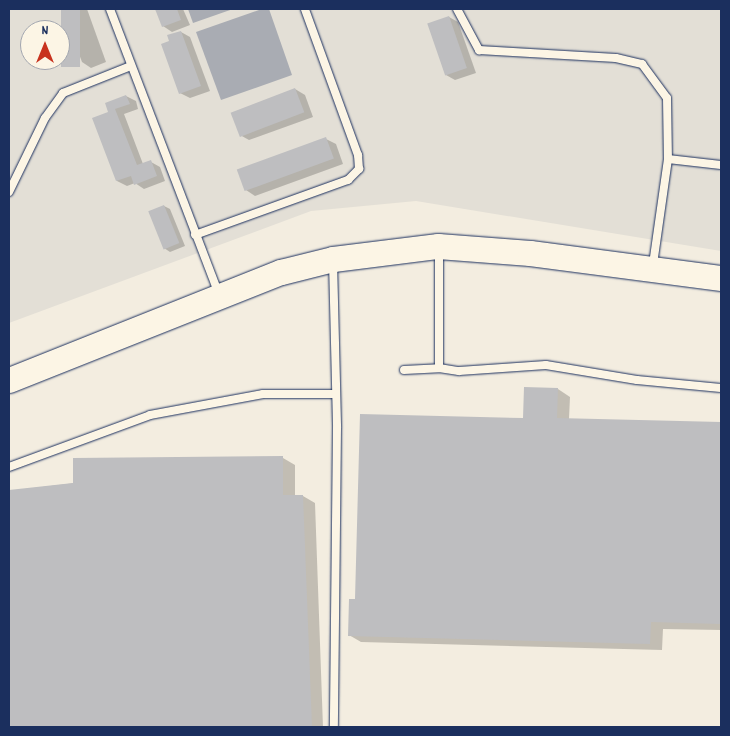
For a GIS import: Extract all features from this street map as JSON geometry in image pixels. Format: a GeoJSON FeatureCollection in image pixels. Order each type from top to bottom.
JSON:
{"type":"FeatureCollection","features":[{"type":"Feature","properties":{"kind":"main road"},"geometry":{"type":"LineString","coordinates":[[9,380],[281,272],[332,260],[438,246],[530,253],[721,278]]}},
{"type":"Feature","properties":{"kind":"lane"},"geometry":{"type":"LineString","coordinates":[[110,9],[219,296]]}},
{"type":"Feature","properties":{"kind":"lane"},"geometry":{"type":"LineString","coordinates":[[195,236],[348,180],[359,169],[358,155],[305,9]]}},
{"type":"Feature","properties":{"kind":"lane"},"geometry":{"type":"LineString","coordinates":[[457,9],[479,50],[616,58],[642,64],[667,98],[668,159],[652,269]]}},
{"type":"Feature","properties":{"kind":"lane"},"geometry":{"type":"LineString","coordinates":[[9,192],[45,118],[63,93],[131,66]]}},
{"type":"Feature","properties":{"kind":"lane"},"geometry":{"type":"LineString","coordinates":[[668,159],[721,165]]}},
{"type":"Feature","properties":{"kind":"lane"},"geometry":{"type":"LineString","coordinates":[[438,246],[439,368]]}},
{"type":"Feature","properties":{"kind":"lane"},"geometry":{"type":"LineString","coordinates":[[332,260],[336,394],[334,727]]}},
{"type":"Feature","properties":{"kind":"lane"},"geometry":{"type":"LineString","coordinates":[[404,370],[439,368],[459,371],[546,365],[637,380],[721,388]]}},
{"type":"Feature","properties":{"kind":"lane"},"geometry":{"type":"LineString","coordinates":[[9,467],[150,415],[263,394],[336,394]]}},
{"type":"Feature","properties":{"kind":"shaded area"},"geometry":{"type":"Polygon","coordinates":[[[9,9],[721,9],[721,251],[416,201],[311,211],[9,323],[9,9]]]}},
{"type":"Feature","properties":{"kind":"shaded area"},"geometry":{"type":"Polygon","coordinates":[[[188,9],[233,9],[193,23],[188,9]]]}},
{"type":"Feature","properties":{"kind":"shaded area"},"geometry":{"type":"Polygon","coordinates":[[[262,9],[269,9],[292,75],[221,100],[196,32],[262,9]]]}},
{"type":"Feature","properties":{"kind":"building"},"geometry":{"type":"Polygon","coordinates":[[[61,9],[80,9],[80,67],[70,67],[70,20],[61,20],[61,9]]]}},
{"type":"Feature","properties":{"kind":"building"},"geometry":{"type":"Polygon","coordinates":[[[155,9],[177,9],[181,20],[162,27],[155,9]]]}},
{"type":"Feature","properties":{"kind":"building"},"geometry":{"type":"Polygon","coordinates":[[[449,16],[467,68],[445,75],[427,23],[449,16]]]}},
{"type":"Feature","properties":{"kind":"building"},"geometry":{"type":"Polygon","coordinates":[[[181,31],[201,86],[179,94],[161,44],[169,41],[167,35],[181,31]]]}},
{"type":"Feature","properties":{"kind":"building"},"geometry":{"type":"Polygon","coordinates":[[[295,88],[304,112],[240,137],[231,113],[295,88]]]}},
{"type":"Feature","properties":{"kind":"building"},"geometry":{"type":"Polygon","coordinates":[[[126,95],[130,104],[115,109],[137,165],[151,160],[157,176],[134,185],[131,176],[116,181],[92,118],[108,112],[105,103],[126,95]]]}},
{"type":"Feature","properties":{"kind":"building"},"geometry":{"type":"Polygon","coordinates":[[[326,137],[334,159],[245,191],[237,169],[326,137]]]}},
{"type":"Feature","properties":{"kind":"building"},"geometry":{"type":"Polygon","coordinates":[[[164,205],[179,243],[164,249],[148,211],[164,205]]]}},
{"type":"Feature","properties":{"kind":"building"},"geometry":{"type":"Polygon","coordinates":[[[524,387],[558,388],[557,418],[721,422],[721,624],[651,622],[650,644],[348,636],[349,599],[355,599],[360,414],[523,418],[524,387]]]}},
{"type":"Feature","properties":{"kind":"building"},"geometry":{"type":"Polygon","coordinates":[[[283,456],[283,495],[303,495],[312,727],[9,727],[9,490],[73,483],[73,458],[283,456]]]}}]}
